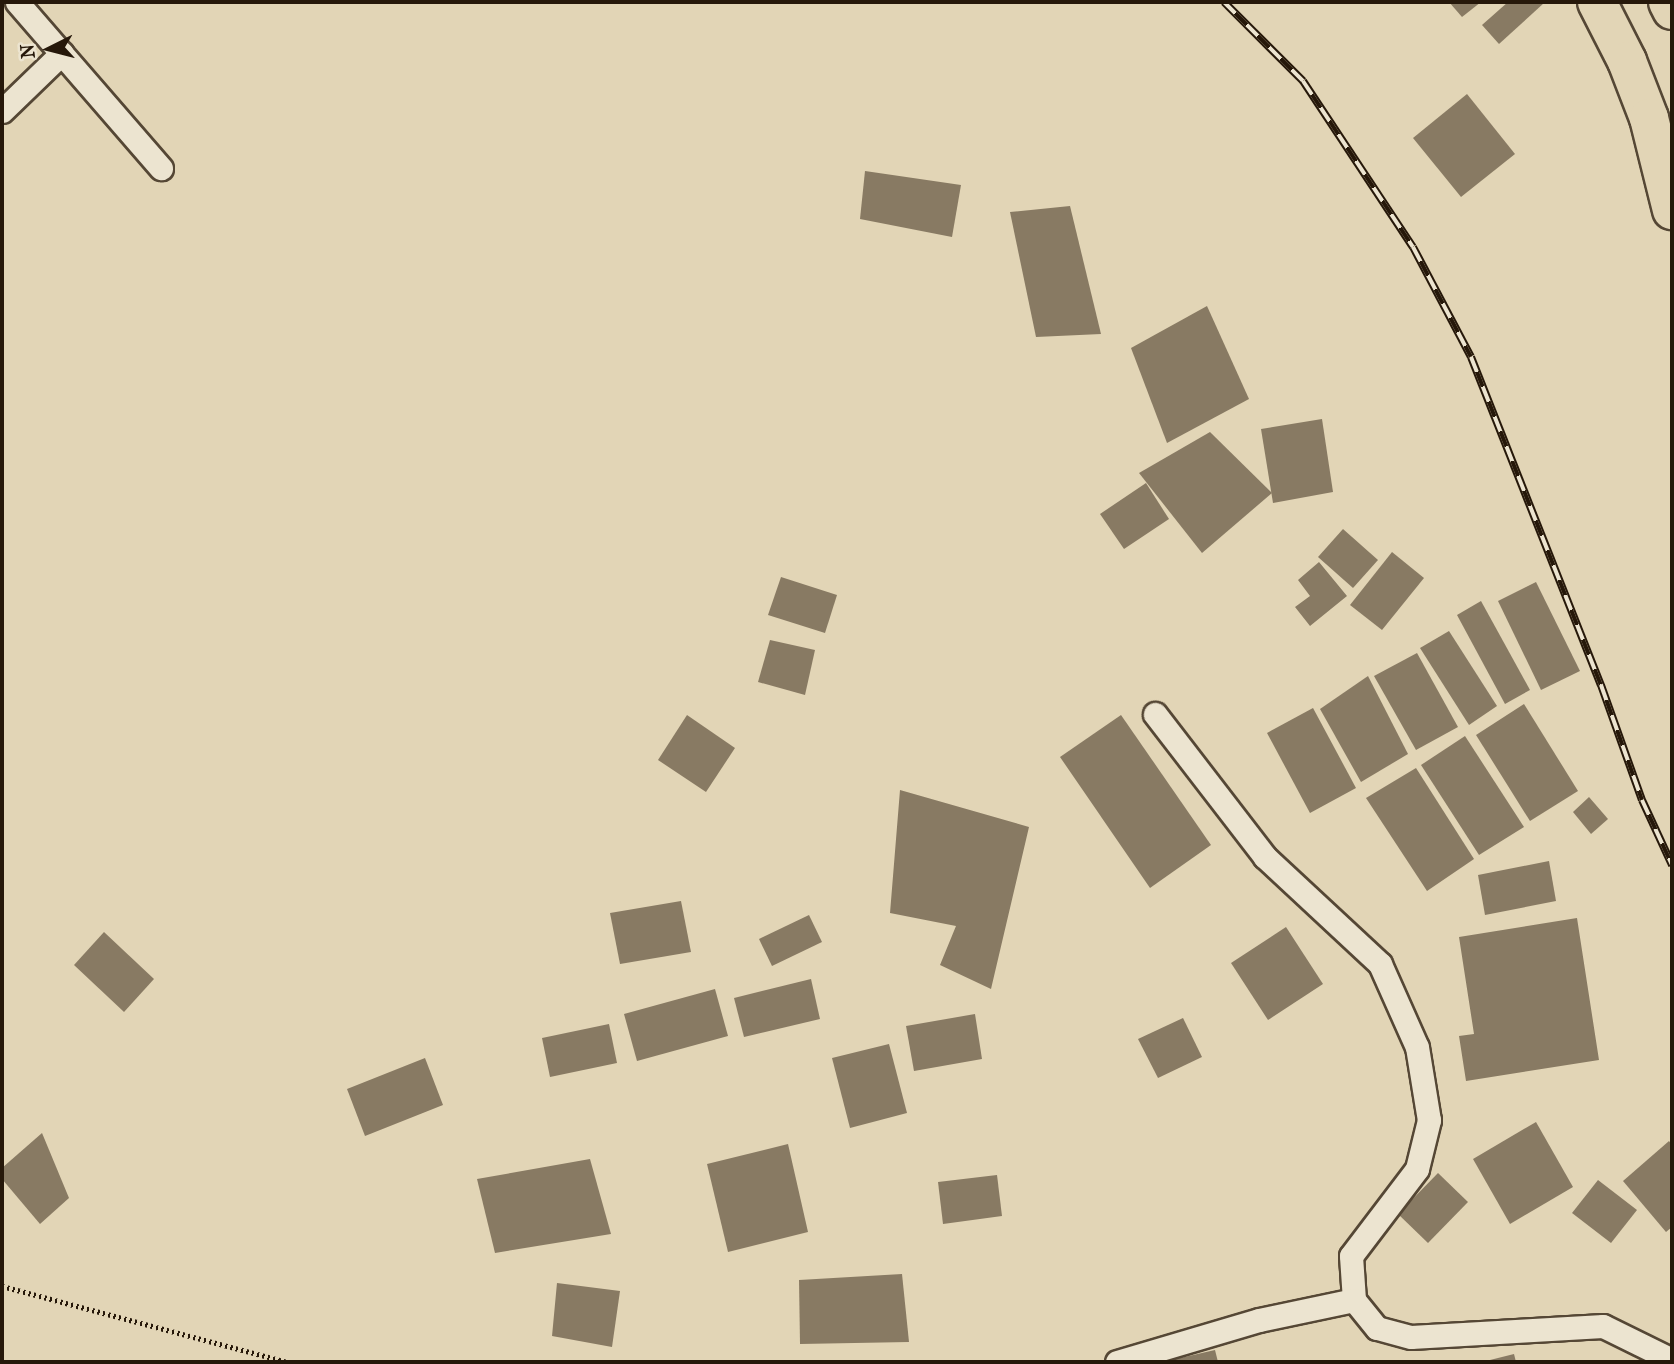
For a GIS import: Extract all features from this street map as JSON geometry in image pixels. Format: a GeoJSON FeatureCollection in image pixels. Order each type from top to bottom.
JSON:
{"type":"FeatureCollection","features":[{"type":"Feature","properties":{"kind":"highway"},"geometry":{"type":"LineString","coordinates":[[1597,2],[1627,61],[1649,118],[1672,210]]}},
{"type":"Feature","properties":{"kind":"highway"},"geometry":{"type":"LineString","coordinates":[[1668,2],[1672,10]]}},
{"type":"Feature","properties":{"kind":"lane"},"geometry":{"type":"LineString","coordinates":[[17,2],[161,168]]}},
{"type":"Feature","properties":{"kind":"lane"},"geometry":{"type":"LineString","coordinates":[[2,111],[62,53]]}},
{"type":"Feature","properties":{"kind":"lane"},"geometry":{"type":"LineString","coordinates":[[1155,714],[1265,857],[1380,964],[1417,1047],[1429,1121],[1417,1169],[1351,1256],[1354,1300],[1377,1328],[1411,1337],[1603,1325],[1672,1360]]}},
{"type":"Feature","properties":{"kind":"lane"},"geometry":{"type":"LineString","coordinates":[[1117,1362],[1259,1320],[1354,1300]]}},
{"type":"Feature","properties":{"kind":"path"},"geometry":{"type":"LineString","coordinates":[[2,1286],[288,1362]]}},
{"type":"Feature","properties":{"kind":"building"},"geometry":{"type":"Polygon","coordinates":[[[1449,2],[1481,2],[1462,17],[1449,2]]]}},
{"type":"Feature","properties":{"kind":"building"},"geometry":{"type":"Polygon","coordinates":[[[1508,2],[1544,3],[1499,44],[1482,25],[1508,2]]]}},
{"type":"Feature","properties":{"kind":"building"},"geometry":{"type":"Polygon","coordinates":[[[1467,94],[1515,154],[1461,197],[1413,138],[1467,94]]]}},
{"type":"Feature","properties":{"kind":"building"},"geometry":{"type":"Polygon","coordinates":[[[865,171],[961,185],[952,237],[860,219],[865,171]]]}},
{"type":"Feature","properties":{"kind":"building"},"geometry":{"type":"Polygon","coordinates":[[[1070,206],[1101,334],[1036,337],[1010,212],[1070,206]]]}},
{"type":"Feature","properties":{"kind":"building"},"geometry":{"type":"Polygon","coordinates":[[[1207,306],[1249,399],[1167,443],[1131,348],[1207,306]]]}},
{"type":"Feature","properties":{"kind":"building"},"geometry":{"type":"Polygon","coordinates":[[[1322,419],[1333,492],[1273,503],[1261,429],[1322,419]]]}},
{"type":"Feature","properties":{"kind":"building"},"geometry":{"type":"Polygon","coordinates":[[[1210,432],[1272,493],[1202,553],[1139,473],[1210,432]]]}},
{"type":"Feature","properties":{"kind":"building"},"geometry":{"type":"Polygon","coordinates":[[[1146,483],[1169,519],[1124,549],[1100,514],[1146,483]]]}},
{"type":"Feature","properties":{"kind":"building"},"geometry":{"type":"Polygon","coordinates":[[[1343,529],[1378,560],[1353,588],[1318,557],[1343,529]]]}},
{"type":"Feature","properties":{"kind":"building"},"geometry":{"type":"Polygon","coordinates":[[[1392,552],[1424,578],[1382,630],[1350,605],[1392,552]]]}},
{"type":"Feature","properties":{"kind":"building"},"geometry":{"type":"Polygon","coordinates":[[[1319,562],[1347,596],[1310,626],[1295,607],[1310,596],[1298,580],[1319,562]]]}},
{"type":"Feature","properties":{"kind":"building"},"geometry":{"type":"Polygon","coordinates":[[[781,577],[837,595],[825,633],[768,615],[781,577]]]}},
{"type":"Feature","properties":{"kind":"building"},"geometry":{"type":"Polygon","coordinates":[[[1536,582],[1580,671],[1541,690],[1498,601],[1536,582]]]}},
{"type":"Feature","properties":{"kind":"building"},"geometry":{"type":"Polygon","coordinates":[[[1481,601],[1530,690],[1505,704],[1457,615],[1481,601]]]}},
{"type":"Feature","properties":{"kind":"building"},"geometry":{"type":"Polygon","coordinates":[[[1449,631],[1497,706],[1469,725],[1420,648],[1449,631]]]}},
{"type":"Feature","properties":{"kind":"building"},"geometry":{"type":"Polygon","coordinates":[[[770,640],[815,650],[805,695],[758,682],[770,640]]]}},
{"type":"Feature","properties":{"kind":"building"},"geometry":{"type":"Polygon","coordinates":[[[1417,653],[1458,727],[1416,750],[1374,676],[1417,653]]]}},
{"type":"Feature","properties":{"kind":"building"},"geometry":{"type":"Polygon","coordinates":[[[1368,676],[1408,754],[1361,782],[1320,709],[1368,676]]]}},
{"type":"Feature","properties":{"kind":"building"},"geometry":{"type":"Polygon","coordinates":[[[1524,704],[1578,791],[1530,821],[1476,735],[1524,704]]]}},
{"type":"Feature","properties":{"kind":"building"},"geometry":{"type":"Polygon","coordinates":[[[1313,708],[1356,788],[1310,813],[1267,733],[1313,708]]]}},
{"type":"Feature","properties":{"kind":"building"},"geometry":{"type":"Polygon","coordinates":[[[687,715],[735,748],[706,792],[658,760],[687,715]]]}},
{"type":"Feature","properties":{"kind":"building"},"geometry":{"type":"Polygon","coordinates":[[[1121,715],[1211,845],[1150,888],[1060,757],[1121,715]]]}},
{"type":"Feature","properties":{"kind":"building"},"geometry":{"type":"Polygon","coordinates":[[[1465,736],[1524,827],[1479,855],[1421,765],[1465,736]]]}},
{"type":"Feature","properties":{"kind":"building"},"geometry":{"type":"Polygon","coordinates":[[[1416,768],[1474,859],[1427,891],[1366,798],[1416,768]]]}},
{"type":"Feature","properties":{"kind":"building"},"geometry":{"type":"Polygon","coordinates":[[[900,790],[1029,827],[991,989],[940,965],[956,926],[890,913],[900,790]]]}},
{"type":"Feature","properties":{"kind":"building"},"geometry":{"type":"Polygon","coordinates":[[[1589,797],[1608,819],[1591,834],[1573,812],[1589,797]]]}},
{"type":"Feature","properties":{"kind":"building"},"geometry":{"type":"Polygon","coordinates":[[[1549,861],[1556,901],[1485,915],[1478,875],[1549,861]]]}},
{"type":"Feature","properties":{"kind":"building"},"geometry":{"type":"Polygon","coordinates":[[[681,901],[691,952],[620,964],[610,913],[681,901]]]}},
{"type":"Feature","properties":{"kind":"building"},"geometry":{"type":"Polygon","coordinates":[[[809,915],[822,942],[772,966],[759,939],[809,915]]]}},
{"type":"Feature","properties":{"kind":"building"},"geometry":{"type":"Polygon","coordinates":[[[1577,918],[1599,1060],[1466,1081],[1459,1036],[1474,1034],[1459,937],[1577,918]]]}},
{"type":"Feature","properties":{"kind":"building"},"geometry":{"type":"Polygon","coordinates":[[[1286,927],[1323,984],[1268,1020],[1231,963],[1286,927]]]}},
{"type":"Feature","properties":{"kind":"building"},"geometry":{"type":"Polygon","coordinates":[[[104,932],[154,979],[124,1012],[74,965],[104,932]]]}},
{"type":"Feature","properties":{"kind":"building"},"geometry":{"type":"Polygon","coordinates":[[[811,979],[820,1019],[744,1037],[734,998],[811,979]]]}},
{"type":"Feature","properties":{"kind":"building"},"geometry":{"type":"Polygon","coordinates":[[[715,989],[728,1036],[637,1061],[624,1014],[715,989]]]}},
{"type":"Feature","properties":{"kind":"building"},"geometry":{"type":"Polygon","coordinates":[[[975,1014],[982,1059],[914,1071],[906,1026],[975,1014]]]}},
{"type":"Feature","properties":{"kind":"building"},"geometry":{"type":"Polygon","coordinates":[[[1183,1018],[1202,1057],[1158,1078],[1138,1039],[1183,1018]]]}},
{"type":"Feature","properties":{"kind":"building"},"geometry":{"type":"Polygon","coordinates":[[[609,1024],[617,1063],[550,1077],[542,1038],[609,1024]]]}},
{"type":"Feature","properties":{"kind":"building"},"geometry":{"type":"Polygon","coordinates":[[[889,1044],[907,1113],[850,1128],[832,1058],[889,1044]]]}},
{"type":"Feature","properties":{"kind":"building"},"geometry":{"type":"Polygon","coordinates":[[[425,1058],[443,1105],[365,1136],[347,1089],[425,1058]]]}},
{"type":"Feature","properties":{"kind":"building"},"geometry":{"type":"Polygon","coordinates":[[[1536,1122],[1573,1187],[1510,1224],[1473,1159],[1536,1122]]]}},
{"type":"Feature","properties":{"kind":"building"},"geometry":{"type":"Polygon","coordinates":[[[42,1133],[69,1198],[40,1224],[2,1179],[2,1168],[42,1133]]]}},
{"type":"Feature","properties":{"kind":"building"},"geometry":{"type":"Polygon","coordinates":[[[1669,1141],[1672,1145],[1672,1227],[1666,1232],[1623,1181],[1669,1141]]]}},
{"type":"Feature","properties":{"kind":"building"},"geometry":{"type":"Polygon","coordinates":[[[788,1144],[808,1232],[728,1252],[707,1164],[788,1144]]]}},
{"type":"Feature","properties":{"kind":"building"},"geometry":{"type":"Polygon","coordinates":[[[590,1159],[611,1234],[495,1253],[477,1179],[590,1159]]]}},
{"type":"Feature","properties":{"kind":"building"},"geometry":{"type":"Polygon","coordinates":[[[1438,1173],[1468,1202],[1428,1243],[1398,1214],[1438,1173]]]}},
{"type":"Feature","properties":{"kind":"building"},"geometry":{"type":"Polygon","coordinates":[[[997,1175],[1002,1216],[943,1224],[938,1182],[997,1175]]]}},
{"type":"Feature","properties":{"kind":"building"},"geometry":{"type":"Polygon","coordinates":[[[1598,1180],[1637,1210],[1611,1243],[1572,1213],[1598,1180]]]}},
{"type":"Feature","properties":{"kind":"building"},"geometry":{"type":"Polygon","coordinates":[[[902,1274],[909,1342],[800,1344],[799,1280],[902,1274]]]}},
{"type":"Feature","properties":{"kind":"building"},"geometry":{"type":"Polygon","coordinates":[[[557,1283],[620,1291],[612,1347],[552,1336],[557,1283]]]}},
{"type":"Feature","properties":{"kind":"building"},"geometry":{"type":"Polygon","coordinates":[[[1215,1350],[1218,1362],[1167,1361],[1215,1350]]]}},
{"type":"Feature","properties":{"kind":"building"},"geometry":{"type":"Polygon","coordinates":[[[1514,1354],[1516,1362],[1486,1362],[1486,1361],[1514,1354]]]}},
{"type":"Feature","properties":{"kind":"railway"},"geometry":{"type":"LineString","coordinates":[[1224,2],[1303,81],[1413,247],[1471,357],[1601,685],[1642,800],[1672,865]]}}]}
